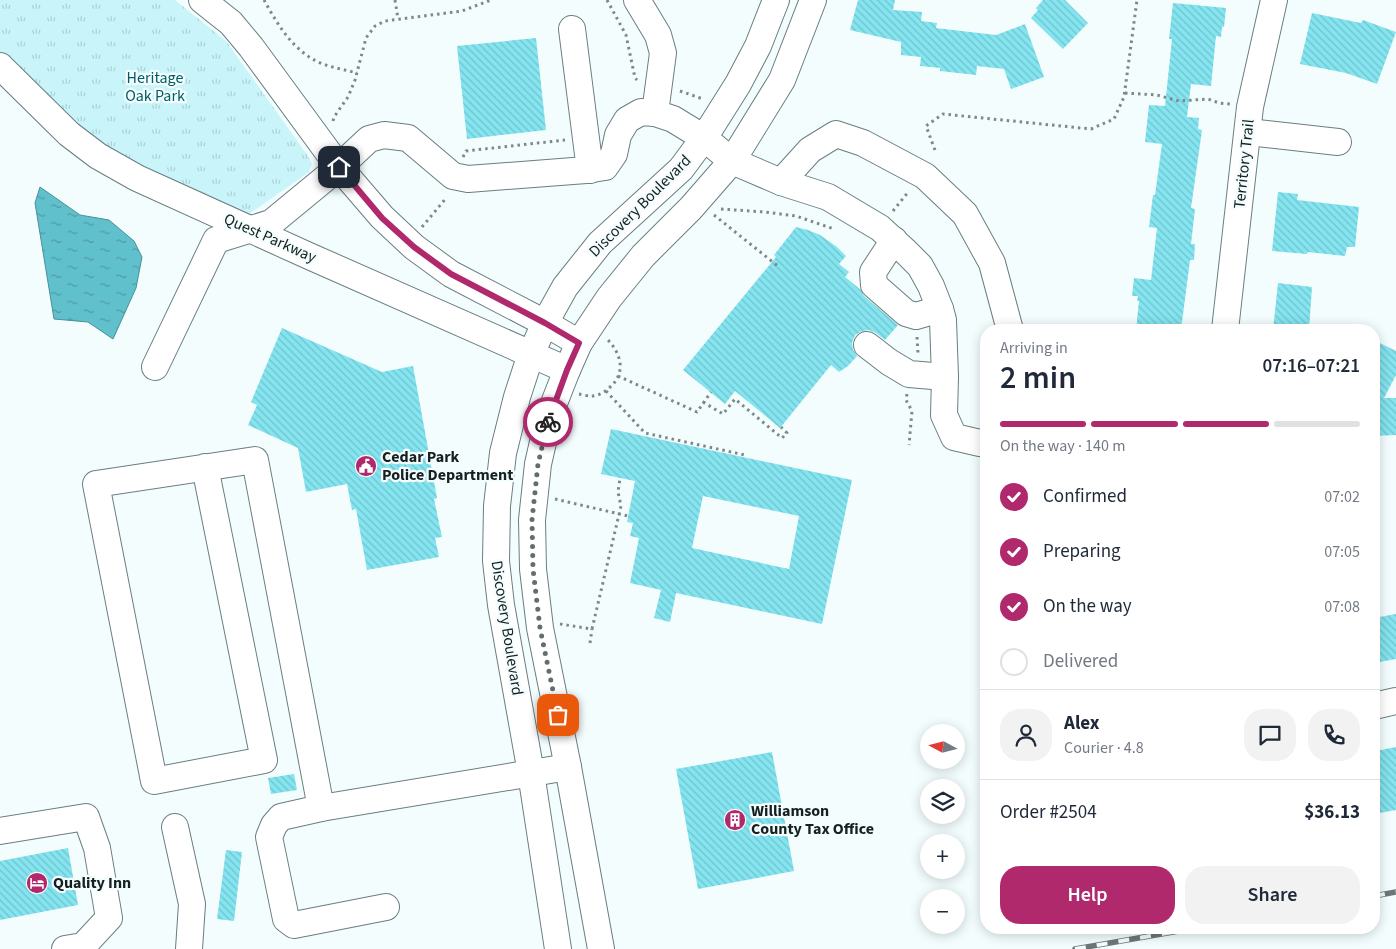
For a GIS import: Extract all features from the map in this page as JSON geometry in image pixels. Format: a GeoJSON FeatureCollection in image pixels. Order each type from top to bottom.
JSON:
{"type":"FeatureCollection","features":[{"type":"Feature","properties":{"kind":"street"},"geometry":{"type":"LineString","coordinates":[[202,0],[231,23],[252,47],[339,167],[382,218],[414,247],[451,274],[579,343]]}},
{"type":"Feature","properties":{"kind":"street"},"geometry":{"type":"LineString","coordinates":[[637,0],[658,35],[663,53],[655,113]]}},
{"type":"Feature","properties":{"kind":"street","name":"Discovery Boulevard"},"geometry":{"type":"LineString","coordinates":[[558,949],[531,773],[501,605],[496,561],[497,506],[503,453],[517,397],[531,354],[545,323],[565,287],[600,243],[681,169],[704,138],[738,84],[758,46],[776,0]]}},
{"type":"Feature","properties":{"kind":"street","name":"Discovery Boulevard"},"geometry":{"type":"LineString","coordinates":[[601,949],[568,767],[540,628],[533,569],[532,520],[538,464],[549,416],[579,343],[609,298],[643,256],[691,208],[732,161],[782,80],[813,0]]}},
{"type":"Feature","properties":{"kind":"street","name":"Territory Trail"},"geometry":{"type":"LineString","coordinates":[[1226,324],[1249,120],[1274,0]]}},
{"type":"Feature","properties":{"kind":"street"},"geometry":{"type":"LineString","coordinates":[[572,29],[590,170]]}},
{"type":"Feature","properties":{"kind":"street","name":"Quest Parkway"},"geometry":{"type":"LineString","coordinates":[[0,66],[69,134],[98,156],[137,178],[567,370]]}},
{"type":"Feature","properties":{"kind":"street"},"geometry":{"type":"LineString","coordinates":[[155,366],[216,240],[271,223],[369,140],[384,135],[408,138],[453,176],[468,179],[590,170],[604,167],[614,154],[618,135],[627,120],[641,112],[655,113],[673,119],[704,138],[732,161],[781,182],[828,198],[880,228],[920,266],[931,286],[943,320],[944,415],[954,436],[980,443]]}},
{"type":"Feature","properties":{"kind":"street"},"geometry":{"type":"LineString","coordinates":[[1249,120],[1338,142]]}},
{"type":"Feature","properties":{"kind":"street"},"geometry":{"type":"LineString","coordinates":[[781,182],[810,150],[836,134],[863,142],[925,176],[965,214],[992,263],[1008,324]]}},
{"type":"Feature","properties":{"kind":"street"},"geometry":{"type":"LineString","coordinates":[[894,240],[873,272],[874,284],[906,313],[916,316],[940,309]]}},
{"type":"Feature","properties":{"kind":"street"},"geometry":{"type":"LineString","coordinates":[[867,345],[909,374],[945,377]]}},
{"type":"Feature","properties":{"kind":"street"},"geometry":{"type":"LineString","coordinates":[[205,468],[264,760],[154,781],[96,484],[255,460],[321,808]]}},
{"type":"Feature","properties":{"kind":"street"},"geometry":{"type":"LineString","coordinates":[[1380,705],[1396,701]]}},
{"type":"Feature","properties":{"kind":"street"},"geometry":{"type":"LineString","coordinates":[[386,907],[294,925],[286,919],[269,837],[274,825],[281,817],[321,808],[568,767]]}},
{"type":"Feature","properties":{"kind":"street"},"geometry":{"type":"LineString","coordinates":[[0,831],[86,817],[97,848],[109,918],[83,946],[65,949]]}},
{"type":"Feature","properties":{"kind":"street"},"geometry":{"type":"LineString","coordinates":[[176,827],[192,904],[188,949]]}},
{"type":"Feature","properties":{"kind":"path"},"geometry":{"type":"LineString","coordinates":[[264,0],[279,27],[299,49],[322,63],[357,73]]}},
{"type":"Feature","properties":{"kind":"path"},"geometry":{"type":"LineString","coordinates":[[395,0],[398,19]]}},
{"type":"Feature","properties":{"kind":"path"},"geometry":{"type":"LineString","coordinates":[[333,124],[334,117],[348,98],[366,38],[375,26],[385,21],[462,11],[492,0]]}},
{"type":"Feature","properties":{"kind":"path"},"geometry":{"type":"LineString","coordinates":[[607,0],[626,34],[634,78],[642,85]]}},
{"type":"Feature","properties":{"kind":"path"},"geometry":{"type":"LineString","coordinates":[[935,150],[926,126],[944,114],[1091,129],[1114,119],[1125,93],[1137,0]]}},
{"type":"Feature","properties":{"kind":"path"},"geometry":{"type":"LineString","coordinates":[[678,91],[704,99]]}},
{"type":"Feature","properties":{"kind":"path"},"geometry":{"type":"LineString","coordinates":[[1125,93],[1157,95],[1179,101],[1208,99],[1249,120]]}},
{"type":"Feature","properties":{"kind":"path"},"geometry":{"type":"LineString","coordinates":[[458,163],[466,151],[586,138]]}},
{"type":"Feature","properties":{"kind":"path"},"geometry":{"type":"LineString","coordinates":[[891,214],[912,186]]}},
{"type":"Feature","properties":{"kind":"path"},"geometry":{"type":"LineString","coordinates":[[420,230],[452,191]]}},
{"type":"Feature","properties":{"kind":"path"},"geometry":{"type":"LineString","coordinates":[[716,208],[796,216],[836,229]]}},
{"type":"Feature","properties":{"kind":"path"},"geometry":{"type":"LineString","coordinates":[[712,213],[778,267]]}},
{"type":"Feature","properties":{"kind":"path"},"geometry":{"type":"LineString","coordinates":[[915,331],[918,356]]}},
{"type":"Feature","properties":{"kind":"path"},"geometry":{"type":"LineString","coordinates":[[579,394],[593,396],[606,390],[614,384],[618,376],[620,364],[618,353],[607,338]]}},
{"type":"Feature","properties":{"kind":"path"},"geometry":{"type":"LineString","coordinates":[[618,376],[697,412],[711,392]]}},
{"type":"Feature","properties":{"kind":"path"},"geometry":{"type":"LineString","coordinates":[[909,388],[906,400],[912,411],[909,445]]}},
{"type":"Feature","properties":{"kind":"path"},"geometry":{"type":"LineString","coordinates":[[606,390],[645,433],[745,455]]}},
{"type":"Feature","properties":{"kind":"path"},"geometry":{"type":"LineString","coordinates":[[703,402],[723,414],[735,399],[782,438],[787,433],[780,427]]}},
{"type":"Feature","properties":{"kind":"path"},"geometry":{"type":"LineString","coordinates":[[590,644],[622,506],[618,492],[620,478]]}},
{"type":"Feature","properties":{"kind":"path"},"geometry":{"type":"LineString","coordinates":[[552,498],[628,516]]}},
{"type":"Feature","properties":{"kind":"path"},"geometry":{"type":"LineString","coordinates":[[560,624],[592,629]]}},
{"type":"Feature","properties":{"kind":"green space","name":"Heritage Oak Park"},"geometry":{"type":"Polygon","coordinates":[[[0,0],[175,0],[226,41],[308,156],[312,164],[309,172],[248,215],[116,159],[74,125],[0,52],[0,0]]]}},
{"type":"Feature","properties":{"kind":"water"},"geometry":{"type":"Polygon","coordinates":[[[40,187],[80,215],[109,220],[134,241],[142,257],[136,288],[113,339],[88,322],[54,319],[35,203],[40,187]]]}},
{"type":"Feature","properties":{"kind":"building"},"geometry":{"type":"Polygon","coordinates":[[[858,0],[895,0],[893,10],[922,12],[921,21],[937,23],[936,28],[996,35],[1025,24],[1044,77],[1011,89],[1004,69],[977,66],[976,75],[940,71],[940,68],[920,66],[921,57],[901,55],[901,42],[850,30],[858,0]]]}},
{"type":"Feature","properties":{"kind":"building"},"geometry":{"type":"Polygon","coordinates":[[[1043,0],[1065,0],[1088,23],[1063,49],[1031,18],[1043,0]]]}},
{"type":"Feature","properties":{"kind":"building"},"geometry":{"type":"Polygon","coordinates":[[[1173,3],[1226,8],[1221,37],[1216,36],[1211,86],[1191,84],[1187,117],[1199,118],[1198,129],[1202,130],[1191,208],[1195,209],[1191,244],[1195,244],[1194,260],[1190,260],[1182,324],[1137,324],[1139,301],[1137,301],[1138,296],[1132,296],[1134,278],[1151,280],[1157,228],[1149,227],[1162,144],[1145,142],[1149,105],[1165,106],[1172,39],[1169,39],[1173,3]]]}},
{"type":"Feature","properties":{"kind":"building"},"geometry":{"type":"Polygon","coordinates":[[[1312,13],[1361,23],[1363,20],[1396,32],[1377,84],[1346,73],[1300,64],[1312,13]]]}},
{"type":"Feature","properties":{"kind":"building"},"geometry":{"type":"Polygon","coordinates":[[[536,38],[546,130],[467,139],[457,46],[536,38]]]}},
{"type":"Feature","properties":{"kind":"building"},"geometry":{"type":"Polygon","coordinates":[[[1278,192],[1298,194],[1297,200],[1359,207],[1355,247],[1347,247],[1345,256],[1272,251],[1278,192]]]}},
{"type":"Feature","properties":{"kind":"building"},"geometry":{"type":"Polygon","coordinates":[[[796,227],[820,235],[837,247],[846,256],[839,264],[849,272],[845,277],[898,325],[885,340],[869,330],[855,335],[852,343],[853,350],[858,356],[839,372],[831,365],[780,428],[735,391],[725,404],[683,370],[776,257],[774,255],[796,227]]]}},
{"type":"Feature","properties":{"kind":"building"},"geometry":{"type":"Polygon","coordinates":[[[1278,283],[1312,287],[1309,324],[1274,324],[1278,283]]]}},
{"type":"Feature","properties":{"kind":"building","name":"Cedar Park Police Department"},"geometry":{"type":"Polygon","coordinates":[[[282,328],[382,372],[413,366],[437,498],[434,499],[442,537],[435,538],[439,557],[367,570],[356,509],[352,510],[347,484],[306,492],[298,448],[248,425],[257,405],[251,402],[282,328]]]}},
{"type":"Feature","properties":{"kind":"building"},"geometry":{"type":"Polygon","coordinates":[[[1380,343],[1396,351],[1396,375],[1384,398],[1396,398],[1396,435],[1380,436],[1380,343]]]}},
{"type":"Feature","properties":{"kind":"building"},"geometry":{"type":"Polygon","coordinates":[[[611,429],[852,480],[822,624],[676,593],[670,622],[654,618],[661,590],[630,583],[639,538],[630,536],[633,523],[627,522],[635,481],[601,474],[611,429]],[[703,496],[692,548],[789,569],[799,516],[703,496]]]}},
{"type":"Feature","properties":{"kind":"building"},"geometry":{"type":"Polygon","coordinates":[[[1396,614],[1396,659],[1380,662],[1380,617],[1396,614]]]}},
{"type":"Feature","properties":{"kind":"building"},"geometry":{"type":"Polygon","coordinates":[[[1396,747],[1396,810],[1380,813],[1380,750],[1396,747]]]}},
{"type":"Feature","properties":{"kind":"building","name":"Williamson County Tax Office"},"geometry":{"type":"Polygon","coordinates":[[[772,752],[794,871],[698,889],[676,769],[772,752]]]}},
{"type":"Feature","properties":{"kind":"building"},"geometry":{"type":"Polygon","coordinates":[[[294,774],[297,790],[271,794],[268,778],[294,774]]]}},
{"type":"Feature","properties":{"kind":"building","name":"Quality Inn"},"geometry":{"type":"Polygon","coordinates":[[[68,848],[78,905],[0,920],[0,861],[68,848]]]}},
{"type":"Feature","properties":{"kind":"building"},"geometry":{"type":"Polygon","coordinates":[[[226,850],[242,852],[234,921],[217,919],[226,850]]]}},
{"type":"Feature","properties":{"kind":"railway"},"geometry":{"type":"LineString","coordinates":[[1380,895],[1396,892]]}},
{"type":"Feature","properties":{"kind":"railway"},"geometry":{"type":"LineString","coordinates":[[1075,949],[1161,934]]}},
{"type":"Feature","properties":{"kind":"way so far"},"geometry":{"type":"LineString","coordinates":[[548,422],[538,464],[532,520],[533,569],[540,628],[558,715]]}},
{"type":"Feature","properties":{"kind":"place","name":"Cedar Park Police Department"},"geometry":{"type":"Point","coordinates":[366,466]}},
{"type":"Feature","properties":{"kind":"place","name":"Williamson County Tax Office"},"geometry":{"type":"Point","coordinates":[735,820]}},
{"type":"Feature","properties":{"kind":"place","name":"Quality Inn"},"geometry":{"type":"Point","coordinates":[37,883]}},
{"type":"Feature","properties":{"kind":"route"},"geometry":{"type":"LineString","coordinates":[[339,167],[382,218],[414,247],[451,274],[579,343],[548,422]]}}]}
